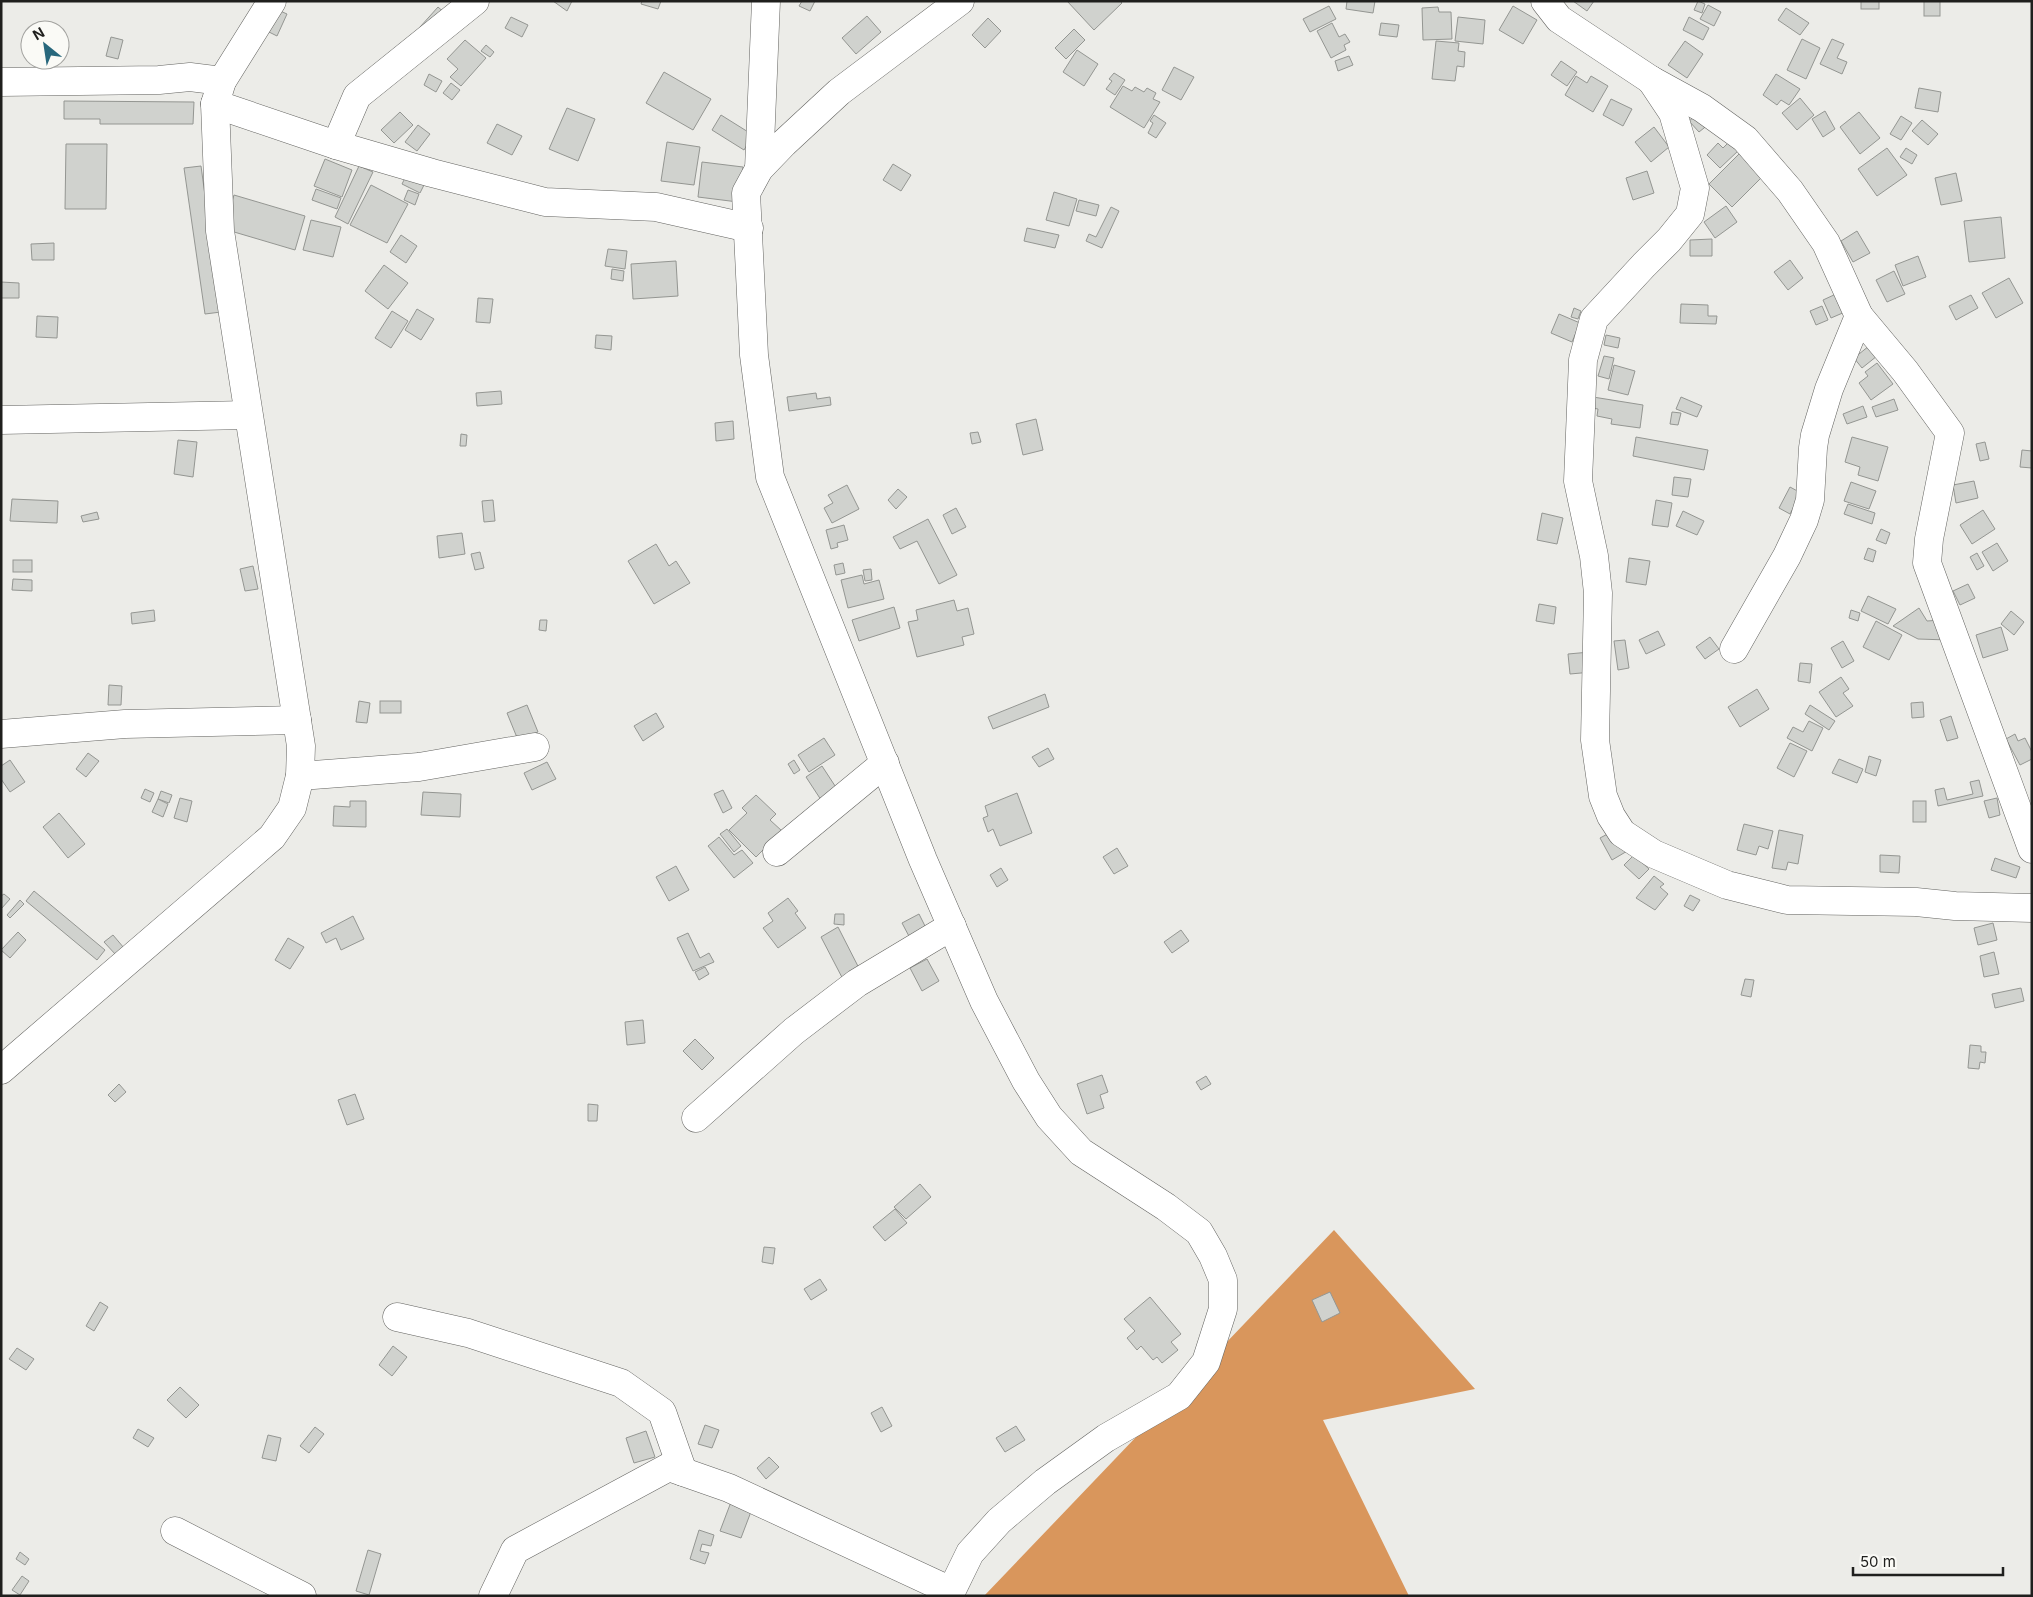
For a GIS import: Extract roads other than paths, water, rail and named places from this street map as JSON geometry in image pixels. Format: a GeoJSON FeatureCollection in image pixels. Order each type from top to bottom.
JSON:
{"type":"FeatureCollection","features":[{"type":"Feature","properties":{"kind":"street"},"geometry":{"type":"LineString","coordinates":[[1,1070],[272,837],[292,808],[300,776],[301,746],[220,231],[218,93],[272,1]]}},
{"type":"Feature","properties":{"kind":"street"},"geometry":{"type":"LineString","coordinates":[[336,145],[357,96],[475,1]]}},
{"type":"Feature","properties":{"kind":"street"},"geometry":{"type":"LineString","coordinates":[[759,169],[766,1]]}},
{"type":"Feature","properties":{"kind":"street"},"geometry":{"type":"LineString","coordinates":[[493,1596],[515,1550],[669,1467],[729,1488],[950,1593],[970,1553],[999,1521],[1045,1482],[1106,1438],[1180,1396],[1206,1362],[1223,1309],[1223,1280],[1213,1256],[1199,1232],[1166,1207],[1081,1152],[1049,1117],[1026,1080],[989,1009],[923,860],[770,477],[754,355],[746,193],[759,169],[839,92],[960,1]]}},
{"type":"Feature","properties":{"kind":"street"},"geometry":{"type":"LineString","coordinates":[[1545,1],[1559,19],[1652,80],[1702,108],[1745,139],[1790,191],[1826,243],[1859,316],[1905,371],[1950,433],[1929,539],[1927,563],[2032,849]]}},
{"type":"Feature","properties":{"kind":"street"},"geometry":{"type":"LineString","coordinates":[[1,82],[160,80],[190,77],[218,93],[336,145],[432,173],[545,202],[656,208],[749,228]]}},
{"type":"Feature","properties":{"kind":"street"},"geometry":{"type":"LineString","coordinates":[[1652,80],[1673,113],[1694,188],[1690,214],[1670,240],[1594,319],[1583,360],[1578,481],[1594,556],[1597,584],[1595,740],[1603,796],[1611,816],[1622,833],[1654,854],[1727,885],[1787,900],[1916,902],[1955,906],[2032,908]]}},
{"type":"Feature","properties":{"kind":"street"},"geometry":{"type":"LineString","coordinates":[[1734,649],[1787,556],[1804,520],[1810,500],[1815,435],[1829,389],[1859,316]]}},
{"type":"Feature","properties":{"kind":"street"},"geometry":{"type":"LineString","coordinates":[[1,420],[248,415]]}},
{"type":"Feature","properties":{"kind":"street"},"geometry":{"type":"LineString","coordinates":[[1,734],[125,724],[296,720]]}},
{"type":"Feature","properties":{"kind":"street"},"geometry":{"type":"LineString","coordinates":[[300,776],[419,767],[535,747]]}},
{"type":"Feature","properties":{"kind":"street"},"geometry":{"type":"LineString","coordinates":[[777,852],[885,763]]}},
{"type":"Feature","properties":{"kind":"street"},"geometry":{"type":"LineString","coordinates":[[696,1118],[794,1031],[857,984],[952,926]]}},
{"type":"Feature","properties":{"kind":"street"},"geometry":{"type":"LineString","coordinates":[[396,1316],[468,1333],[621,1383],[662,1412],[683,1472]]}},
{"type":"Feature","properties":{"kind":"street"},"geometry":{"type":"LineString","coordinates":[[174,1531],[302,1596]]}}]}
